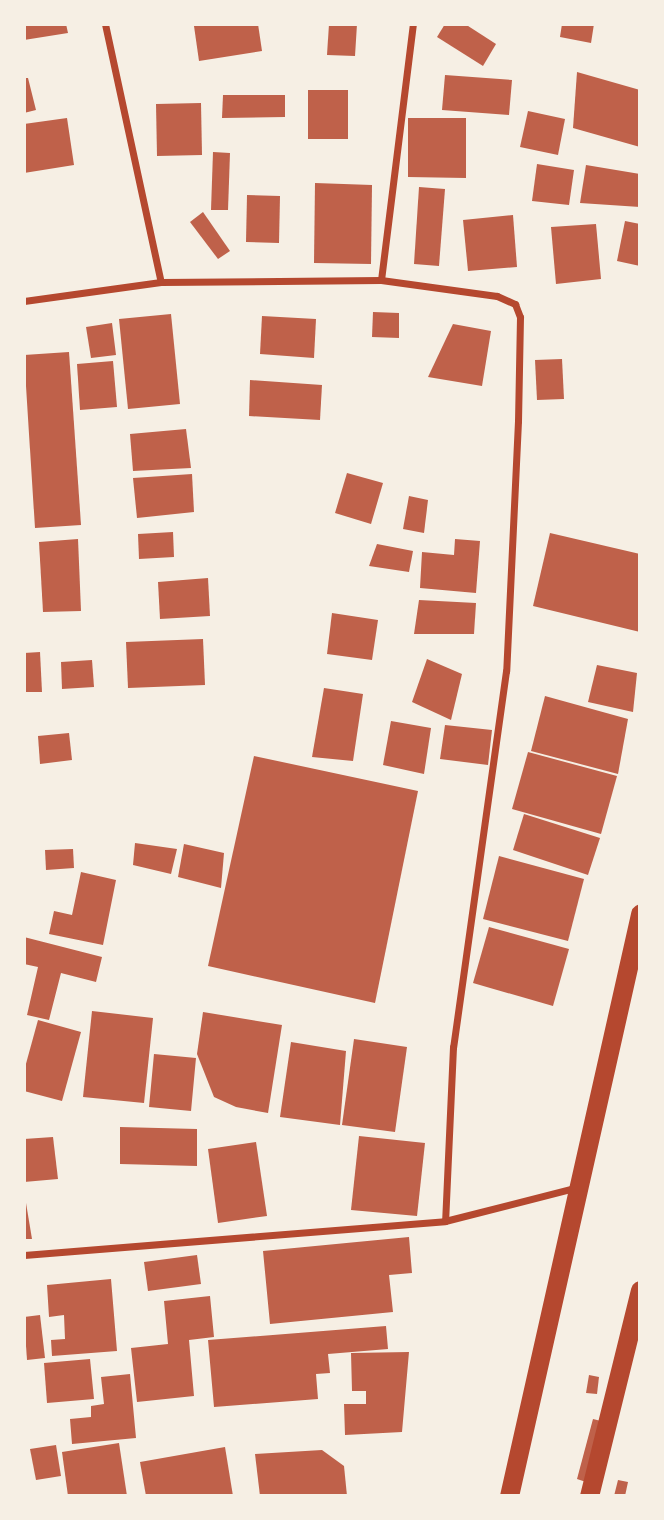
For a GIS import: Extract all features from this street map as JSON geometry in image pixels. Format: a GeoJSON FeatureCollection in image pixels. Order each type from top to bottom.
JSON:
{"type":"FeatureCollection","features":[{"type":"Feature","properties":{"kind":"highway"},"geometry":{"type":"LineString","coordinates":[[509,1496],[639,914]]}},
{"type":"Feature","properties":{"kind":"highway"},"geometry":{"type":"LineString","coordinates":[[589,1496],[637,1316],[639,1290]]}},
{"type":"Feature","properties":{"kind":"street"},"geometry":{"type":"LineString","coordinates":[[105,24],[161,282]]}},
{"type":"Feature","properties":{"kind":"street"},"geometry":{"type":"LineString","coordinates":[[381,280],[413,24]]}},
{"type":"Feature","properties":{"kind":"street"},"geometry":{"type":"LineString","coordinates":[[24,301],[161,282],[381,280],[497,296],[515,304],[520,317],[518,408],[506,671],[453,1047],[445,1221]]}},
{"type":"Feature","properties":{"kind":"street"},"geometry":{"type":"LineString","coordinates":[[24,1255],[445,1221],[578,1186]]}},
{"type":"Feature","properties":{"kind":"building"},"geometry":{"type":"Polygon","coordinates":[[[24,24],[66,24],[68,33],[24,40],[24,24]]]}},
{"type":"Feature","properties":{"kind":"building"},"geometry":{"type":"Polygon","coordinates":[[[258,24],[262,51],[199,61],[194,26],[258,24]]]}},
{"type":"Feature","properties":{"kind":"building"},"geometry":{"type":"Polygon","coordinates":[[[329,24],[357,24],[355,56],[327,55],[329,24]]]}},
{"type":"Feature","properties":{"kind":"building"},"geometry":{"type":"Polygon","coordinates":[[[445,24],[465,24],[496,44],[483,66],[437,37],[445,24]]]}},
{"type":"Feature","properties":{"kind":"building"},"geometry":{"type":"Polygon","coordinates":[[[562,24],[594,24],[591,43],[560,37],[562,24]]]}},
{"type":"Feature","properties":{"kind":"building"},"geometry":{"type":"Polygon","coordinates":[[[577,72],[640,90],[640,147],[573,128],[577,72]]]}},
{"type":"Feature","properties":{"kind":"building"},"geometry":{"type":"Polygon","coordinates":[[[445,75],[512,80],[509,115],[442,110],[445,75]]]}},
{"type":"Feature","properties":{"kind":"building"},"geometry":{"type":"Polygon","coordinates":[[[24,78],[28,78],[36,110],[24,113],[24,78]]]}},
{"type":"Feature","properties":{"kind":"building"},"geometry":{"type":"Polygon","coordinates":[[[308,90],[348,90],[348,139],[308,139],[308,90]]]}},
{"type":"Feature","properties":{"kind":"building"},"geometry":{"type":"Polygon","coordinates":[[[223,95],[285,95],[285,117],[222,118],[223,95]]]}},
{"type":"Feature","properties":{"kind":"building"},"geometry":{"type":"Polygon","coordinates":[[[201,103],[202,155],[157,156],[156,104],[201,103]]]}},
{"type":"Feature","properties":{"kind":"building"},"geometry":{"type":"Polygon","coordinates":[[[528,111],[565,119],[558,155],[520,147],[528,111]]]}},
{"type":"Feature","properties":{"kind":"building"},"geometry":{"type":"Polygon","coordinates":[[[67,118],[74,165],[24,173],[24,124],[67,118]]]}},
{"type":"Feature","properties":{"kind":"building"},"geometry":{"type":"Polygon","coordinates":[[[408,118],[466,118],[466,178],[408,177],[408,118]]]}},
{"type":"Feature","properties":{"kind":"building"},"geometry":{"type":"Polygon","coordinates":[[[213,152],[230,153],[228,210],[211,210],[213,152]]]}},
{"type":"Feature","properties":{"kind":"building"},"geometry":{"type":"Polygon","coordinates":[[[537,164],[574,170],[569,205],[532,201],[537,164]]]}},
{"type":"Feature","properties":{"kind":"building"},"geometry":{"type":"Polygon","coordinates":[[[586,165],[640,174],[640,207],[580,203],[586,165]]]}},
{"type":"Feature","properties":{"kind":"building"},"geometry":{"type":"Polygon","coordinates":[[[315,183],[372,185],[371,264],[314,263],[315,183]]]}},
{"type":"Feature","properties":{"kind":"building"},"geometry":{"type":"Polygon","coordinates":[[[419,187],[445,189],[439,266],[414,264],[419,187]]]}},
{"type":"Feature","properties":{"kind":"building"},"geometry":{"type":"Polygon","coordinates":[[[247,195],[280,196],[279,243],[246,242],[247,195]]]}},
{"type":"Feature","properties":{"kind":"building"},"geometry":{"type":"Polygon","coordinates":[[[203,212],[230,251],[218,259],[190,222],[203,212]]]}},
{"type":"Feature","properties":{"kind":"building"},"geometry":{"type":"Polygon","coordinates":[[[513,215],[517,267],[468,271],[463,220],[513,215]]]}},
{"type":"Feature","properties":{"kind":"building"},"geometry":{"type":"Polygon","coordinates":[[[625,221],[640,224],[640,266],[617,261],[625,221]]]}},
{"type":"Feature","properties":{"kind":"building"},"geometry":{"type":"Polygon","coordinates":[[[596,224],[601,279],[556,284],[551,227],[596,224]]]}},
{"type":"Feature","properties":{"kind":"building"},"geometry":{"type":"Polygon","coordinates":[[[373,312],[399,313],[399,338],[372,337],[373,312]]]}},
{"type":"Feature","properties":{"kind":"building"},"geometry":{"type":"Polygon","coordinates":[[[171,314],[180,404],[128,409],[119,319],[171,314]]]}},
{"type":"Feature","properties":{"kind":"building"},"geometry":{"type":"Polygon","coordinates":[[[262,316],[316,319],[314,358],[260,354],[262,316]]]}},
{"type":"Feature","properties":{"kind":"building"},"geometry":{"type":"Polygon","coordinates":[[[112,323],[116,355],[91,358],[86,327],[112,323]]]}},
{"type":"Feature","properties":{"kind":"building"},"geometry":{"type":"Polygon","coordinates":[[[453,324],[491,331],[482,386],[428,377],[453,324]]]}},
{"type":"Feature","properties":{"kind":"building"},"geometry":{"type":"Polygon","coordinates":[[[69,352],[81,525],[35,528],[24,355],[69,352]]]}},
{"type":"Feature","properties":{"kind":"building"},"geometry":{"type":"Polygon","coordinates":[[[562,359],[564,399],[537,400],[535,360],[562,359]]]}},
{"type":"Feature","properties":{"kind":"building"},"geometry":{"type":"Polygon","coordinates":[[[113,361],[117,407],[80,410],[77,364],[113,361]]]}},
{"type":"Feature","properties":{"kind":"building"},"geometry":{"type":"Polygon","coordinates":[[[250,380],[322,385],[320,420],[249,416],[250,380]]]}},
{"type":"Feature","properties":{"kind":"building"},"geometry":{"type":"Polygon","coordinates":[[[186,429],[191,468],[133,471],[130,434],[186,429]]]}},
{"type":"Feature","properties":{"kind":"building"},"geometry":{"type":"Polygon","coordinates":[[[347,473],[383,483],[371,524],[335,513],[347,473]]]}},
{"type":"Feature","properties":{"kind":"building"},"geometry":{"type":"Polygon","coordinates":[[[192,474],[194,512],[137,518],[133,478],[192,474]]]}},
{"type":"Feature","properties":{"kind":"building"},"geometry":{"type":"Polygon","coordinates":[[[409,496],[428,500],[424,533],[403,529],[409,496]]]}},
{"type":"Feature","properties":{"kind":"building"},"geometry":{"type":"Polygon","coordinates":[[[173,532],[174,557],[139,559],[138,534],[173,532]]]}},
{"type":"Feature","properties":{"kind":"building"},"geometry":{"type":"Polygon","coordinates":[[[550,533],[640,554],[640,632],[533,606],[550,533]]]}},
{"type":"Feature","properties":{"kind":"building"},"geometry":{"type":"Polygon","coordinates":[[[78,539],[81,611],[43,612],[39,542],[78,539]]]}},
{"type":"Feature","properties":{"kind":"building"},"geometry":{"type":"Polygon","coordinates":[[[455,539],[480,541],[476,593],[420,588],[422,552],[454,555],[455,539]]]}},
{"type":"Feature","properties":{"kind":"building"},"geometry":{"type":"Polygon","coordinates":[[[377,544],[413,551],[409,572],[369,566],[377,544]]]}},
{"type":"Feature","properties":{"kind":"building"},"geometry":{"type":"Polygon","coordinates":[[[208,578],[210,616],[160,619],[158,582],[208,578]]]}},
{"type":"Feature","properties":{"kind":"building"},"geometry":{"type":"Polygon","coordinates":[[[419,600],[476,603],[474,634],[414,634],[419,600]]]}},
{"type":"Feature","properties":{"kind":"building"},"geometry":{"type":"Polygon","coordinates":[[[332,613],[378,620],[372,660],[327,654],[332,613]]]}},
{"type":"Feature","properties":{"kind":"building"},"geometry":{"type":"Polygon","coordinates":[[[203,639],[205,685],[128,688],[126,642],[203,639]]]}},
{"type":"Feature","properties":{"kind":"building"},"geometry":{"type":"Polygon","coordinates":[[[40,652],[42,692],[24,692],[24,653],[40,652]]]}},
{"type":"Feature","properties":{"kind":"building"},"geometry":{"type":"Polygon","coordinates":[[[427,659],[462,674],[451,720],[412,702],[427,659]]]}},
{"type":"Feature","properties":{"kind":"building"},"geometry":{"type":"Polygon","coordinates":[[[92,660],[94,687],[62,689],[61,662],[92,660]]]}},
{"type":"Feature","properties":{"kind":"building"},"geometry":{"type":"Polygon","coordinates":[[[597,665],[637,673],[633,712],[588,702],[597,665]]]}},
{"type":"Feature","properties":{"kind":"building"},"geometry":{"type":"Polygon","coordinates":[[[324,688],[363,694],[353,761],[312,757],[324,688]]]}},
{"type":"Feature","properties":{"kind":"building"},"geometry":{"type":"Polygon","coordinates":[[[545,696],[628,719],[618,774],[531,751],[545,696]]]}},
{"type":"Feature","properties":{"kind":"building"},"geometry":{"type":"Polygon","coordinates":[[[391,721],[431,728],[424,774],[383,765],[391,721]]]}},
{"type":"Feature","properties":{"kind":"building"},"geometry":{"type":"Polygon","coordinates":[[[445,725],[492,730],[488,765],[440,759],[445,725]]]}},
{"type":"Feature","properties":{"kind":"building"},"geometry":{"type":"Polygon","coordinates":[[[69,733],[72,760],[40,764],[38,736],[69,733]]]}},
{"type":"Feature","properties":{"kind":"building"},"geometry":{"type":"Polygon","coordinates":[[[528,752],[617,776],[601,834],[512,809],[528,752]]]}},
{"type":"Feature","properties":{"kind":"building"},"geometry":{"type":"Polygon","coordinates":[[[254,756],[418,791],[375,1003],[208,966],[254,756]]]}},
{"type":"Feature","properties":{"kind":"building"},"geometry":{"type":"Polygon","coordinates":[[[524,814],[600,838],[588,875],[513,850],[524,814]]]}},
{"type":"Feature","properties":{"kind":"building"},"geometry":{"type":"Polygon","coordinates":[[[135,843],[177,849],[171,874],[133,865],[135,843]]]}},
{"type":"Feature","properties":{"kind":"building"},"geometry":{"type":"Polygon","coordinates":[[[184,844],[224,853],[221,888],[178,877],[184,844]]]}},
{"type":"Feature","properties":{"kind":"building"},"geometry":{"type":"Polygon","coordinates":[[[73,849],[74,868],[46,870],[45,850],[73,849]]]}},
{"type":"Feature","properties":{"kind":"building"},"geometry":{"type":"Polygon","coordinates":[[[499,856],[584,879],[568,941],[483,919],[499,856]]]}},
{"type":"Feature","properties":{"kind":"building"},"geometry":{"type":"Polygon","coordinates":[[[81,872],[116,880],[103,945],[49,934],[54,911],[72,915],[81,872]]]}},
{"type":"Feature","properties":{"kind":"building"},"geometry":{"type":"Polygon","coordinates":[[[489,927],[569,949],[553,1006],[473,983],[489,927]]]}},
{"type":"Feature","properties":{"kind":"building"},"geometry":{"type":"Polygon","coordinates":[[[24,937],[102,957],[96,982],[61,973],[49,1020],[27,1015],[38,967],[24,964],[24,937]]]}},
{"type":"Feature","properties":{"kind":"building"},"geometry":{"type":"Polygon","coordinates":[[[92,1011],[153,1018],[144,1103],[83,1097],[92,1011]]]}},
{"type":"Feature","properties":{"kind":"building"},"geometry":{"type":"Polygon","coordinates":[[[203,1012],[282,1025],[268,1113],[236,1107],[214,1097],[197,1054],[203,1012]]]}},
{"type":"Feature","properties":{"kind":"building"},"geometry":{"type":"Polygon","coordinates":[[[38,1020],[81,1032],[62,1101],[24,1091],[24,1071],[38,1020]]]}},
{"type":"Feature","properties":{"kind":"building"},"geometry":{"type":"Polygon","coordinates":[[[354,1039],[407,1047],[395,1132],[342,1125],[354,1039]]]}},
{"type":"Feature","properties":{"kind":"building"},"geometry":{"type":"Polygon","coordinates":[[[291,1042],[346,1051],[340,1125],[280,1117],[291,1042]]]}},
{"type":"Feature","properties":{"kind":"building"},"geometry":{"type":"Polygon","coordinates":[[[154,1054],[196,1058],[191,1111],[149,1107],[154,1054]]]}},
{"type":"Feature","properties":{"kind":"building"},"geometry":{"type":"Polygon","coordinates":[[[120,1127],[197,1129],[197,1166],[120,1164],[120,1127]]]}},
{"type":"Feature","properties":{"kind":"building"},"geometry":{"type":"Polygon","coordinates":[[[359,1136],[425,1143],[417,1216],[351,1210],[359,1136]]]}},
{"type":"Feature","properties":{"kind":"building"},"geometry":{"type":"Polygon","coordinates":[[[53,1137],[58,1179],[24,1182],[24,1139],[53,1137]]]}},
{"type":"Feature","properties":{"kind":"building"},"geometry":{"type":"Polygon","coordinates":[[[256,1142],[267,1216],[218,1223],[208,1149],[256,1142]]]}},
{"type":"Feature","properties":{"kind":"building"},"geometry":{"type":"Polygon","coordinates":[[[24,1191],[32,1239],[24,1239],[24,1191]]]}},
{"type":"Feature","properties":{"kind":"building"},"geometry":{"type":"Polygon","coordinates":[[[409,1237],[412,1273],[389,1275],[393,1312],[270,1324],[263,1251],[409,1237]]]}},
{"type":"Feature","properties":{"kind":"building"},"geometry":{"type":"Polygon","coordinates":[[[197,1255],[201,1284],[148,1291],[144,1262],[197,1255]]]}},
{"type":"Feature","properties":{"kind":"building"},"geometry":{"type":"Polygon","coordinates":[[[111,1279],[117,1351],[52,1356],[51,1340],[65,1339],[64,1315],[49,1317],[47,1285],[111,1279]]]}},
{"type":"Feature","properties":{"kind":"building"},"geometry":{"type":"Polygon","coordinates":[[[210,1296],[214,1337],[189,1340],[194,1396],[137,1402],[131,1348],[168,1344],[164,1301],[210,1296]]]}},
{"type":"Feature","properties":{"kind":"building"},"geometry":{"type":"Polygon","coordinates":[[[40,1315],[45,1358],[27,1360],[24,1317],[40,1315]]]}},
{"type":"Feature","properties":{"kind":"building"},"geometry":{"type":"Polygon","coordinates":[[[386,1326],[388,1349],[328,1354],[330,1373],[316,1374],[318,1399],[214,1407],[208,1340],[386,1326]]]}},
{"type":"Feature","properties":{"kind":"building"},"geometry":{"type":"Polygon","coordinates":[[[409,1352],[402,1432],[345,1435],[344,1404],[366,1404],[366,1391],[352,1391],[351,1353],[409,1352]]]}},
{"type":"Feature","properties":{"kind":"building"},"geometry":{"type":"Polygon","coordinates":[[[90,1359],[94,1399],[47,1403],[44,1363],[90,1359]]]}},
{"type":"Feature","properties":{"kind":"building"},"geometry":{"type":"Polygon","coordinates":[[[130,1374],[136,1438],[72,1444],[70,1419],[91,1417],[91,1406],[104,1404],[101,1377],[130,1374]]]}},
{"type":"Feature","properties":{"kind":"building"},"geometry":{"type":"Polygon","coordinates":[[[589,1375],[599,1377],[597,1394],[586,1393],[589,1375]]]}},
{"type":"Feature","properties":{"kind":"building"},"geometry":{"type":"Polygon","coordinates":[[[593,1419],[605,1422],[589,1483],[577,1479],[593,1419]]]}},
{"type":"Feature","properties":{"kind":"building"},"geometry":{"type":"Polygon","coordinates":[[[119,1443],[127,1496],[68,1496],[62,1452],[119,1443]]]}},
{"type":"Feature","properties":{"kind":"building"},"geometry":{"type":"Polygon","coordinates":[[[56,1445],[61,1476],[36,1480],[30,1449],[56,1445]]]}},
{"type":"Feature","properties":{"kind":"building"},"geometry":{"type":"Polygon","coordinates":[[[225,1447],[233,1496],[146,1496],[140,1462],[225,1447]]]}},
{"type":"Feature","properties":{"kind":"building"},"geometry":{"type":"Polygon","coordinates":[[[322,1450],[344,1466],[347,1496],[260,1496],[255,1454],[322,1450]]]}},
{"type":"Feature","properties":{"kind":"building"},"geometry":{"type":"Polygon","coordinates":[[[618,1480],[628,1482],[625,1496],[614,1496],[618,1480]]]}}]}
